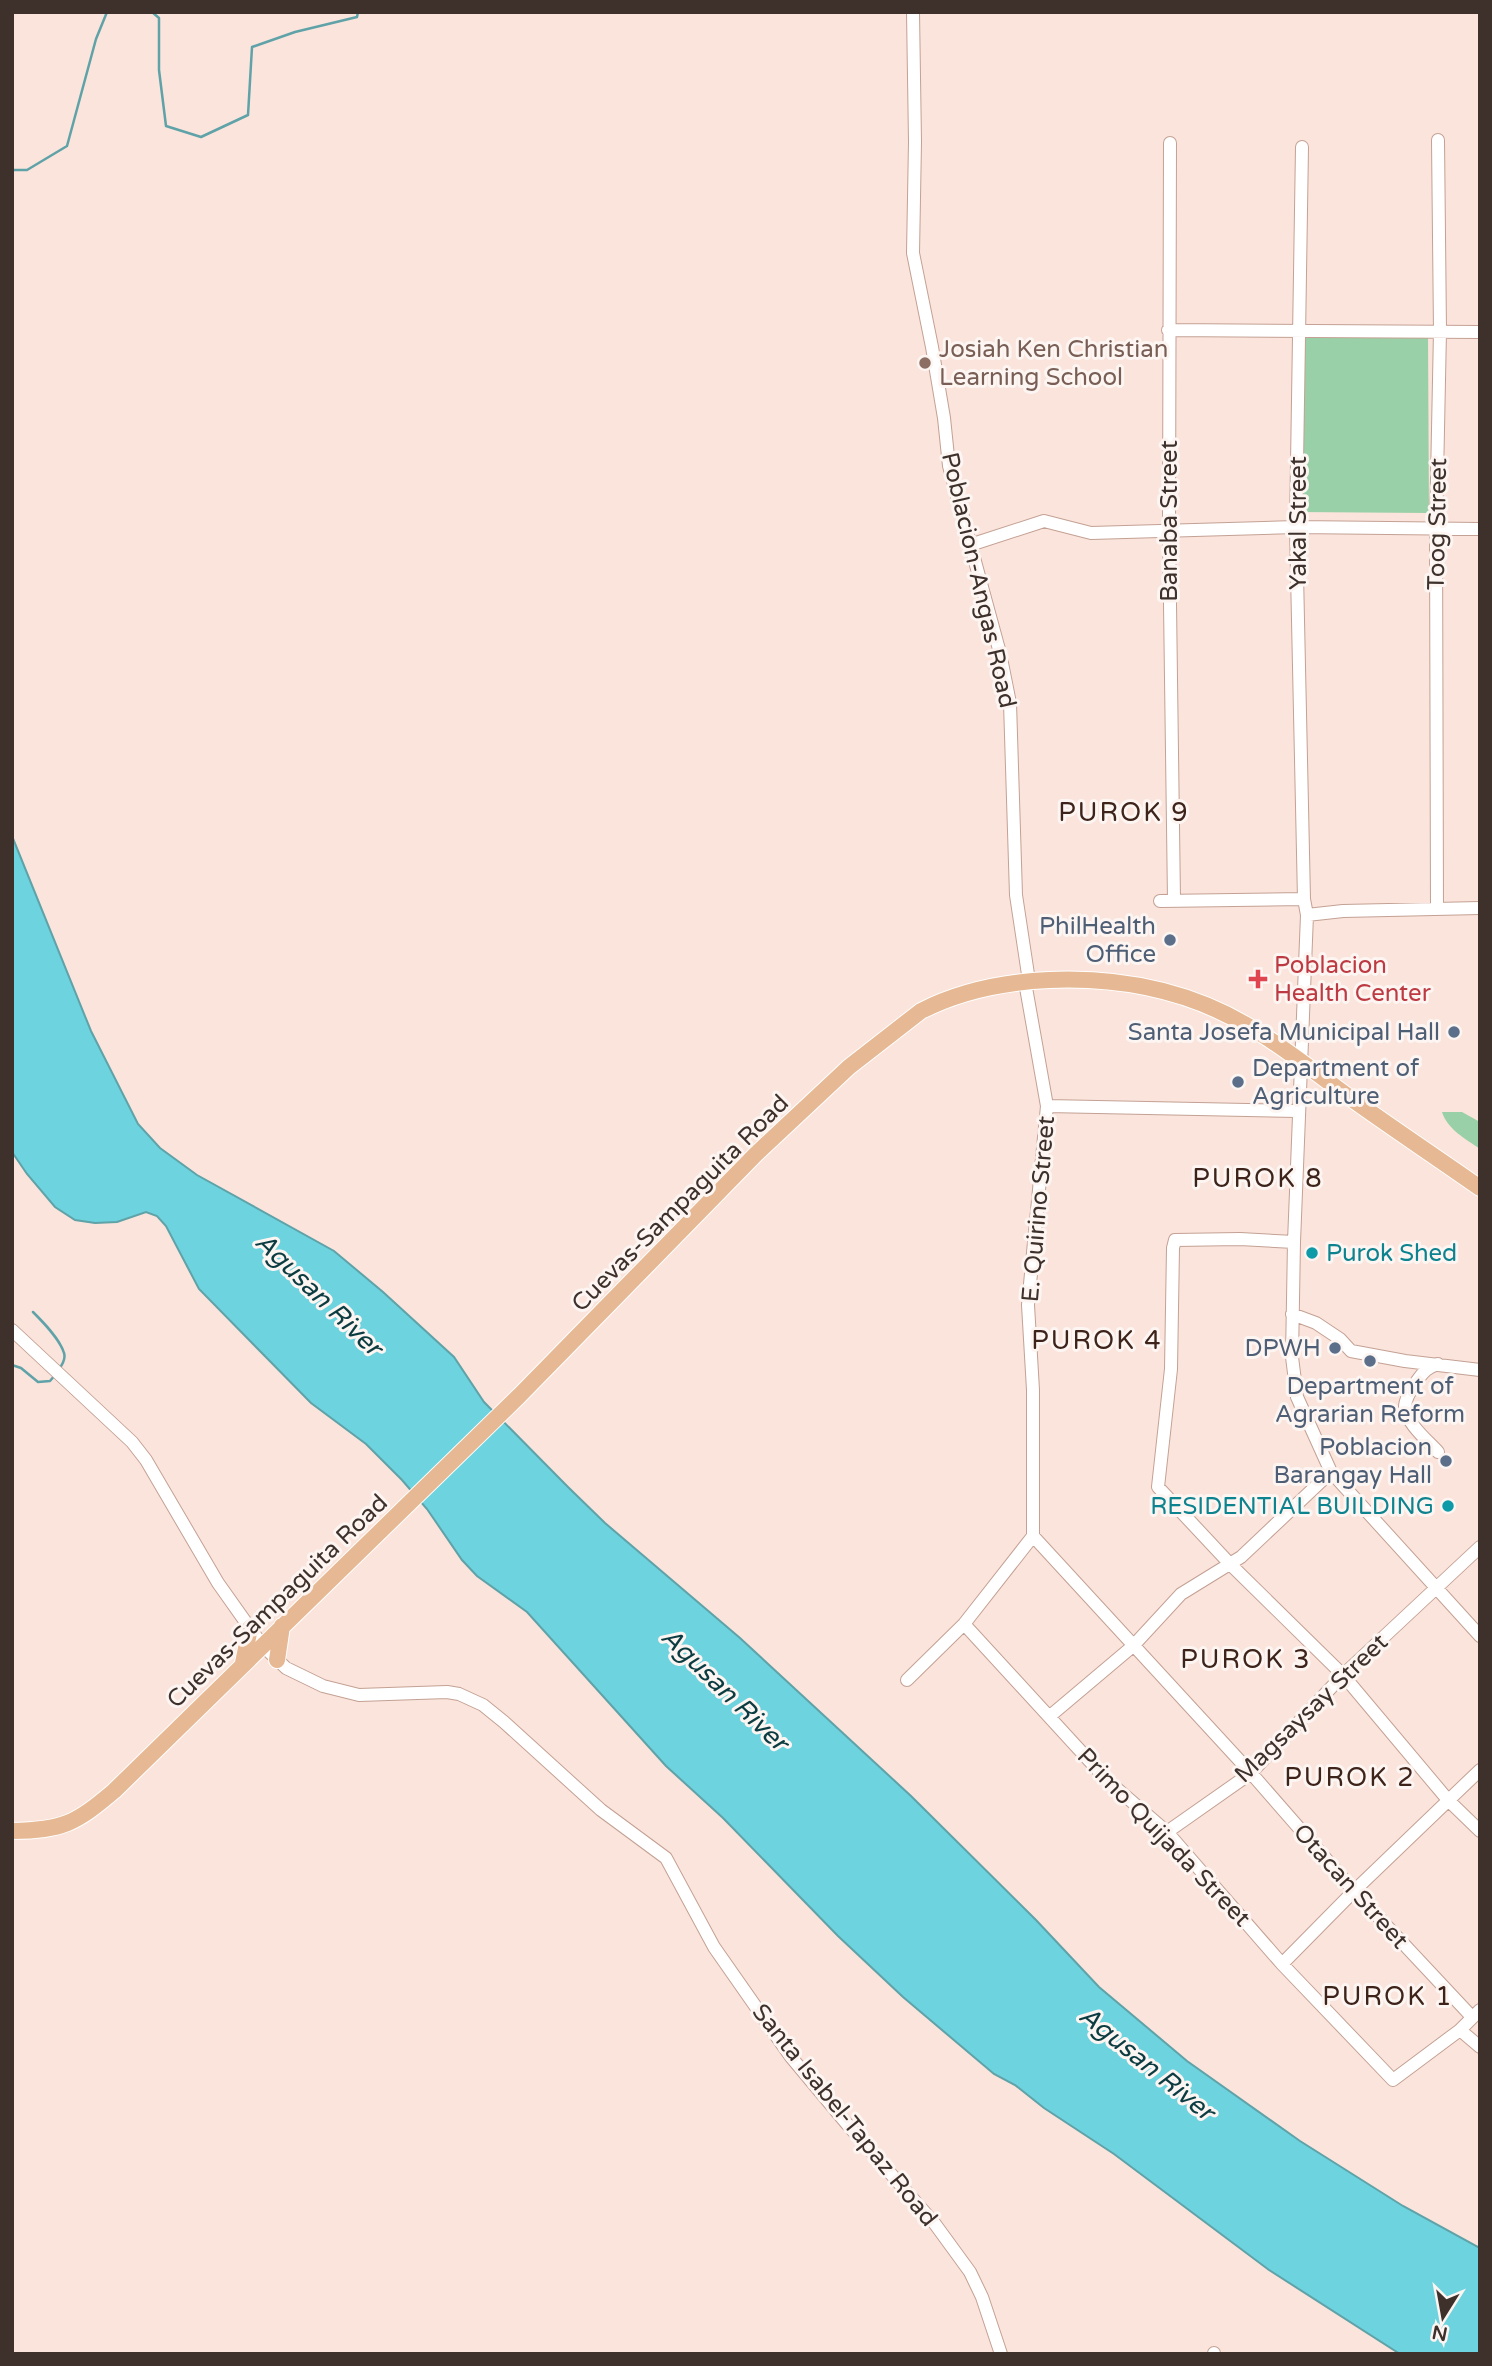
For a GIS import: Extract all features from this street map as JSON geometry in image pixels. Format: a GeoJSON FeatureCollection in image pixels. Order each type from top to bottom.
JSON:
{"type":"FeatureCollection","features":[{"type":"Feature","properties":{"kind":"main road","name":"Cuevas-Sampaguita Road"},"geometry":{"type":"LineString","coordinates":[[12,1831],[55,1828],[82,1817],[124,1782],[520,1395],[756,1154],[849,1067],[921,1011],[933,1005],[976,991],[1027,982],[1100,980],[1165,991],[1233,1018],[1300,1059],[1348,1096],[1480,1188]]}},
{"type":"Feature","properties":{"kind":"main road"},"geometry":{"type":"LineString","coordinates":[[281,1627],[276,1660],[244,1664],[250,1628],[281,1627]]}},
{"type":"Feature","properties":{"kind":"street","name":"Poblacion-Angas Road"},"geometry":{"type":"LineString","coordinates":[[914,12],[913,253],[932,347],[949,466],[994,631],[1010,703],[1016,895],[1027,982]]}},
{"type":"Feature","properties":{"kind":"street","name":"Toog Street"},"geometry":{"type":"LineString","coordinates":[[1437,908],[1436,528],[1440,331],[1438,140]]}},
{"type":"Feature","properties":{"kind":"street","name":"Banaba Street"},"geometry":{"type":"LineString","coordinates":[[1170,143],[1169,530],[1174,900]]}},
{"type":"Feature","properties":{"kind":"street","name":"Yakal Street"},"geometry":{"type":"LineString","coordinates":[[1302,147],[1296,527],[1304,899],[1307,915]]}},
{"type":"Feature","properties":{"kind":"street"},"geometry":{"type":"LineString","coordinates":[[1168,330],[1480,332]]}},
{"type":"Feature","properties":{"kind":"street"},"geometry":{"type":"LineString","coordinates":[[970,545],[1044,521],[1091,533],[1296,527],[1480,529]]}},
{"type":"Feature","properties":{"kind":"street"},"geometry":{"type":"LineString","coordinates":[[1160,901],[1304,899]]}},
{"type":"Feature","properties":{"kind":"street"},"geometry":{"type":"LineString","coordinates":[[1480,908],[1343,911],[1307,915],[1298,1111],[1292,1357],[1297,1397],[1331,1472],[1480,1636]]}},
{"type":"Feature","properties":{"kind":"street","name":"E. Quirino Street"},"geometry":{"type":"LineString","coordinates":[[1027,982],[1047,1106],[1028,1305],[1033,1390],[1033,1536]]}},
{"type":"Feature","properties":{"kind":"street"},"geometry":{"type":"LineString","coordinates":[[1047,1106],[1298,1111]]}},
{"type":"Feature","properties":{"kind":"street"},"geometry":{"type":"LineString","coordinates":[[1294,1242],[1175,1240],[1171,1369],[1158,1487],[1230,1564],[1343,1675],[1448,1800],[1480,1831]]}},
{"type":"Feature","properties":{"kind":"street"},"geometry":{"type":"LineString","coordinates":[[1293,1314],[1316,1323],[1340,1339],[1351,1351],[1480,1370]]}},
{"type":"Feature","properties":{"kind":"street","name":"Santa Isabel-Tapaz Road"},"geometry":{"type":"LineString","coordinates":[[12,1331],[132,1442],[146,1460],[218,1583],[262,1645],[276,1660],[305,1679],[350,1694],[369,1696],[447,1692],[475,1701],[504,1722],[601,1810],[666,1858],[714,1947],[791,2057],[935,2224],[970,2272],[982,2297],[1001,2354]]}},
{"type":"Feature","properties":{"kind":"street"},"geometry":{"type":"LineString","coordinates":[[1438,1364],[1429,1367],[1419,1378],[1408,1395],[1405,1408],[1411,1421],[1438,1452]]}},
{"type":"Feature","properties":{"kind":"street"},"geometry":{"type":"LineString","coordinates":[[1050,1716],[1133,1646],[1181,1594],[1253,1547],[1331,1472]]}},
{"type":"Feature","properties":{"kind":"street"},"geometry":{"type":"LineString","coordinates":[[907,1680],[964,1624],[1033,1536]]}},
{"type":"Feature","properties":{"kind":"street","name":"Otacan Street"},"geometry":{"type":"LineString","coordinates":[[1033,1536],[1251,1773],[1354,1891],[1476,2014]]}},
{"type":"Feature","properties":{"kind":"street","name":"Magsaysay Street"},"geometry":{"type":"LineString","coordinates":[[1167,1832],[1251,1773],[1343,1675],[1480,1547]]}},
{"type":"Feature","properties":{"kind":"street","name":"Primo Quijada Street"},"geometry":{"type":"LineString","coordinates":[[964,1624],[1108,1781],[1167,1832],[1282,1964],[1393,2080],[1460,2031]]}},
{"type":"Feature","properties":{"kind":"street"},"geometry":{"type":"LineString","coordinates":[[1282,1964],[1480,1770]]}},
{"type":"Feature","properties":{"kind":"street"},"geometry":{"type":"LineString","coordinates":[[1476,2014],[1460,2031],[1480,2048]]}},
{"type":"Feature","properties":{"kind":"green space"},"geometry":{"type":"Polygon","coordinates":[[[1303,335],[1428,335],[1429,513],[1298,512],[1303,335]]]}},
{"type":"Feature","properties":{"kind":"green space"},"geometry":{"type":"Polygon","coordinates":[[[1442,1112],[1462,1112],[1480,1122],[1480,1149],[1453,1129],[1442,1112]]]}},
{"type":"Feature","properties":{"kind":"water","name":"Agusan River"},"geometry":{"type":"Polygon","coordinates":[[[12,836],[91,1031],[138,1124],[160,1148],[197,1175],[334,1251],[383,1292],[454,1357],[484,1402],[605,1523],[740,1638],[911,1796],[1036,1920],[1099,1987],[1187,2061],[1300,2141],[1403,2206],[1480,2248],[1480,2354],[1400,2354],[1269,2270],[1114,2154],[1044,2108],[1015,2085],[994,2074],[903,1997],[838,1936],[723,1818],[666,1766],[527,1612],[477,1576],[402,1480],[366,1444],[311,1403],[199,1289],[166,1226],[157,1216],[146,1212],[117,1222],[95,1223],[75,1220],[55,1207],[12,1152],[12,836]]]}},
{"type":"Feature","properties":{"kind":"waterway"},"geometry":{"type":"LineString","coordinates":[[12,170],[27,170],[67,146],[96,39],[107,12]]}},
{"type":"Feature","properties":{"kind":"waterway"},"geometry":{"type":"LineString","coordinates":[[152,12],[159,18],[159,70],[166,126],[201,137],[248,115],[252,47],[295,32],[357,17],[358,12]]}},
{"type":"Feature","properties":{"kind":"waterway"},"geometry":{"type":"LineString","coordinates":[[33,1312],[62,1348],[64,1357],[59,1369]]}},
{"type":"Feature","properties":{"kind":"waterway"},"geometry":{"type":"LineString","coordinates":[[12,1365],[21,1368],[38,1382],[50,1381],[55,1375]]}},
{"type":"Feature","properties":{"kind":"place","name":"Josiah Ken Christian Learning School"},"geometry":{"type":"Point","coordinates":[925,363]}},
{"type":"Feature","properties":{"kind":"place","name":"PhilHealth Office"},"geometry":{"type":"Point","coordinates":[1170,940]}},
{"type":"Feature","properties":{"kind":"place","name":"Poblacion Health Center"},"geometry":{"type":"Point","coordinates":[1258,979]}},
{"type":"Feature","properties":{"kind":"place","name":"Santa Josefa Municipal Hall"},"geometry":{"type":"Point","coordinates":[1454,1032]}},
{"type":"Feature","properties":{"kind":"place","name":"Department of Agriculture"},"geometry":{"type":"Point","coordinates":[1238,1082]}},
{"type":"Feature","properties":{"kind":"place","name":"Purok Shed"},"geometry":{"type":"Point","coordinates":[1312,1253]}},
{"type":"Feature","properties":{"kind":"place","name":"DPWH"},"geometry":{"type":"Point","coordinates":[1335,1348]}},
{"type":"Feature","properties":{"kind":"place","name":"Department of Agrarian Reform"},"geometry":{"type":"Point","coordinates":[1370,1361]}},
{"type":"Feature","properties":{"kind":"place","name":"Poblacion Barangay Hall"},"geometry":{"type":"Point","coordinates":[1446,1461]}},
{"type":"Feature","properties":{"kind":"place","name":"RESIDENTIAL BUILDING"},"geometry":{"type":"Point","coordinates":[1448,1506]}},
{"type":"Feature","properties":{"kind":"district","name":"PUROK 9"},"geometry":{"type":"Point","coordinates":[1124,812]}},
{"type":"Feature","properties":{"kind":"district","name":"PUROK 8"},"geometry":{"type":"Point","coordinates":[1258,1178]}},
{"type":"Feature","properties":{"kind":"district","name":"PUROK 4"},"geometry":{"type":"Point","coordinates":[1097,1340]}},
{"type":"Feature","properties":{"kind":"district","name":"PUROK 3"},"geometry":{"type":"Point","coordinates":[1246,1659]}},
{"type":"Feature","properties":{"kind":"district","name":"PUROK 2"},"geometry":{"type":"Point","coordinates":[1350,1777]}},
{"type":"Feature","properties":{"kind":"district","name":"PUROK 1"},"geometry":{"type":"Point","coordinates":[1388,1996]}}]}
